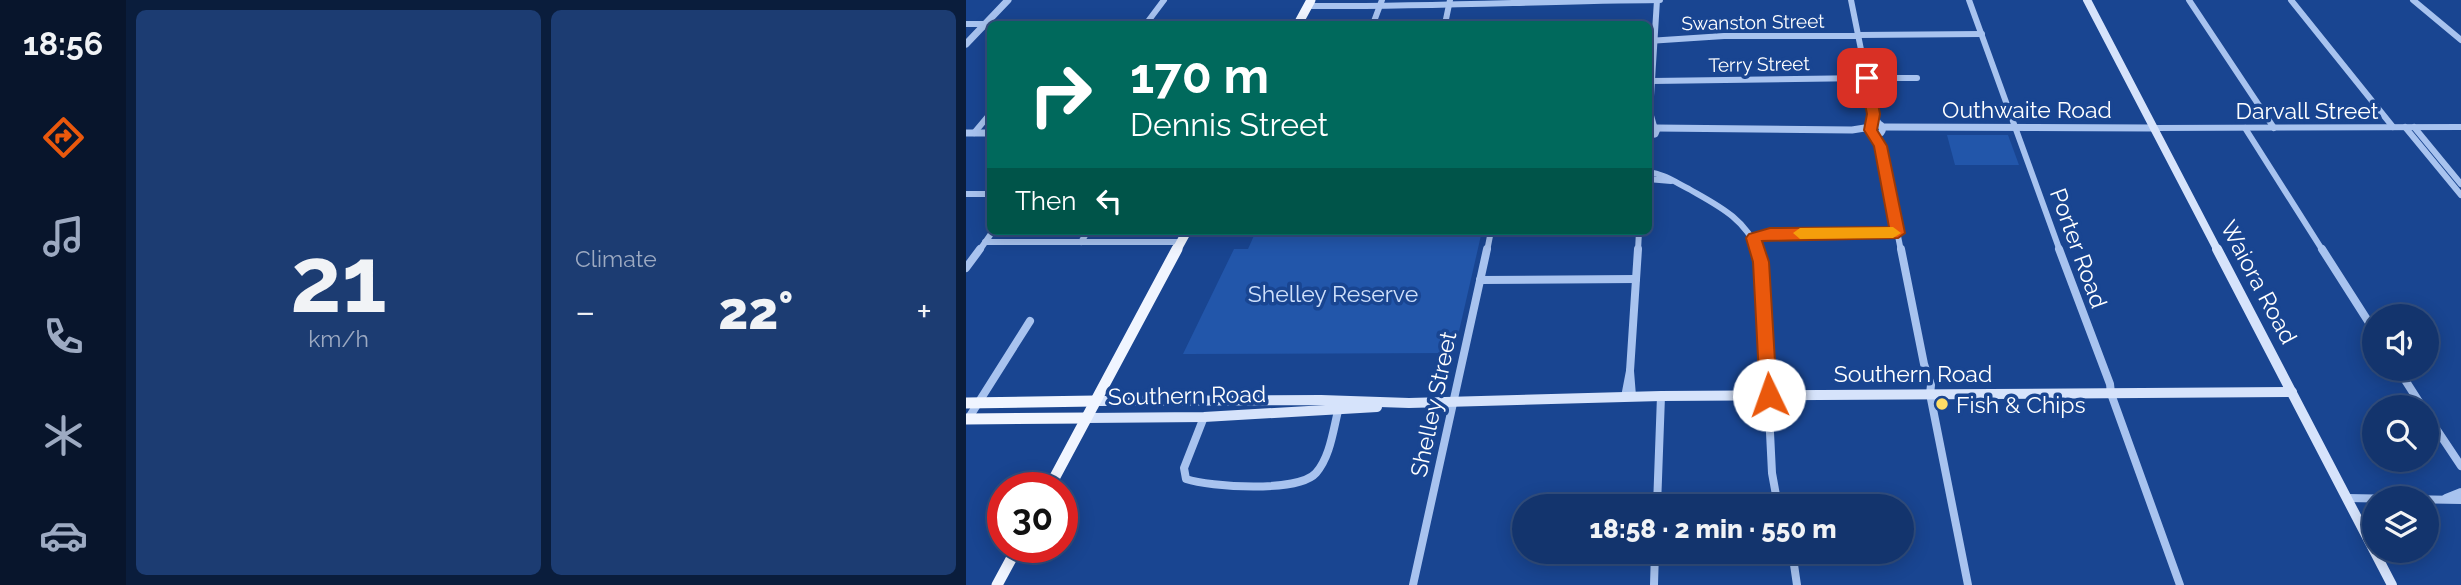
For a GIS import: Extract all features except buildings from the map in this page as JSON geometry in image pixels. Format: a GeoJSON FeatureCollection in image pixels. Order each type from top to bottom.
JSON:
{"type":"FeatureCollection","features":[{"type":"Feature","properties":{"kind":"main road","name":"Waiora Road"},"geometry":{"type":"LineString","coordinates":[[2087,0],[2392,585]]}},
{"type":"Feature","properties":{"kind":"main road"},"geometry":{"type":"LineString","coordinates":[[1300,21],[1309,5]]}},
{"type":"Feature","properties":{"kind":"main road"},"geometry":{"type":"LineString","coordinates":[[1057,472],[1184,235]]}},
{"type":"Feature","properties":{"kind":"main road","name":"Southern Road"},"geometry":{"type":"LineString","coordinates":[[972,403],[1321,400],[1409,403],[1661,396],[2292,392]]}},
{"type":"Feature","properties":{"kind":"main road","name":"Southern Road"},"geometry":{"type":"LineString","coordinates":[[967,421],[1204,417],[1338,411],[1409,403]]}},
{"type":"Feature","properties":{"kind":"main road"},"geometry":{"type":"LineString","coordinates":[[998,585],[1009,563]]}},
{"type":"Feature","properties":{"kind":"street"},"geometry":{"type":"LineString","coordinates":[[988,21],[1008,0]]}},
{"type":"Feature","properties":{"kind":"street"},"geometry":{"type":"LineString","coordinates":[[1148,21],[1164,0]]}},
{"type":"Feature","properties":{"kind":"street"},"geometry":{"type":"LineString","coordinates":[[1374,21],[1382,0]]}},
{"type":"Feature","properties":{"kind":"street"},"geometry":{"type":"LineString","coordinates":[[1309,5],[1379,7],[1506,1],[1658,0],[1652,35]]}},
{"type":"Feature","properties":{"kind":"street"},"geometry":{"type":"LineString","coordinates":[[1851,0],[1924,364],[1925,384],[1930,394],[1968,585]]}},
{"type":"Feature","properties":{"kind":"street","name":"Porter Road"},"geometry":{"type":"LineString","coordinates":[[1969,0],[2102,368],[2105,384],[2111,393],[2180,585]]}},
{"type":"Feature","properties":{"kind":"street"},"geometry":{"type":"LineString","coordinates":[[2189,0],[2274,128]]}},
{"type":"Feature","properties":{"kind":"street"},"geometry":{"type":"LineString","coordinates":[[2291,0],[2393,127]]}},
{"type":"Feature","properties":{"kind":"street"},"geometry":{"type":"LineString","coordinates":[[2413,0],[2461,40]]}},
{"type":"Feature","properties":{"kind":"street"},"geometry":{"type":"LineString","coordinates":[[2420,0],[2461,34]]}},
{"type":"Feature","properties":{"kind":"street"},"geometry":{"type":"LineString","coordinates":[[1446,21],[1449,3]]}},
{"type":"Feature","properties":{"kind":"street"},"geometry":{"type":"LineString","coordinates":[[966,24],[985,24]]}},
{"type":"Feature","properties":{"kind":"street"},"geometry":{"type":"LineString","coordinates":[[966,44],[985,24]]}},
{"type":"Feature","properties":{"kind":"street","name":"Swanston Street"},"geometry":{"type":"LineString","coordinates":[[1652,41],[1724,36],[1982,34]]}},
{"type":"Feature","properties":{"kind":"street","name":"Terry Street"},"geometry":{"type":"LineString","coordinates":[[1652,81],[1917,78]]}},
{"type":"Feature","properties":{"kind":"street"},"geometry":{"type":"LineString","coordinates":[[970,133],[987,117]]}},
{"type":"Feature","properties":{"kind":"street"},"geometry":{"type":"LineString","coordinates":[[2405,127],[2461,195]]}},
{"type":"Feature","properties":{"kind":"street"},"geometry":{"type":"LineString","coordinates":[[2414,127],[2461,184]]}},
{"type":"Feature","properties":{"kind":"street","name":"Darvall Street"},"geometry":{"type":"LineString","coordinates":[[2154,128],[2461,127]]}},
{"type":"Feature","properties":{"kind":"street","name":"Outhwaite Road"},"geometry":{"type":"LineString","coordinates":[[1652,132],[2154,128]]}},
{"type":"Feature","properties":{"kind":"street"},"geometry":{"type":"LineString","coordinates":[[2245,128],[2362,312]]}},
{"type":"Feature","properties":{"kind":"street"},"geometry":{"type":"LineString","coordinates":[[1652,173],[1663,174],[1730,212],[1754,238],[1761,262],[1772,473],[1776,494]]}},
{"type":"Feature","properties":{"kind":"street"},"geometry":{"type":"LineString","coordinates":[[1652,180],[1678,183]]}},
{"type":"Feature","properties":{"kind":"street"},"geometry":{"type":"LineString","coordinates":[[966,194],[987,194]]}},
{"type":"Feature","properties":{"kind":"street"},"geometry":{"type":"LineString","coordinates":[[1754,238],[1770,234],[1898,233]]}},
{"type":"Feature","properties":{"kind":"street"},"geometry":{"type":"LineString","coordinates":[[966,268],[990,235]]}},
{"type":"Feature","properties":{"kind":"street"},"geometry":{"type":"LineString","coordinates":[[1081,242],[1085,235]]}},
{"type":"Feature","properties":{"kind":"street","name":"Shelley Street"},"geometry":{"type":"LineString","coordinates":[[1413,585],[1490,235]]}},
{"type":"Feature","properties":{"kind":"street"},"geometry":{"type":"LineString","coordinates":[[1628,397],[1639,235]]}},
{"type":"Feature","properties":{"kind":"street"},"geometry":{"type":"LineString","coordinates":[[985,242],[1181,242]]}},
{"type":"Feature","properties":{"kind":"street"},"geometry":{"type":"LineString","coordinates":[[1480,280],[1636,279]]}},
{"type":"Feature","properties":{"kind":"street"},"geometry":{"type":"LineString","coordinates":[[967,421],[972,403],[1030,321]]}},
{"type":"Feature","properties":{"kind":"street"},"geometry":{"type":"LineString","coordinates":[[1657,494],[1661,396]]}},
{"type":"Feature","properties":{"kind":"street"},"geometry":{"type":"LineString","coordinates":[[1204,417],[1184,468],[1186,479],[1209,484],[1292,485],[1303,482],[1316,473],[1338,411]]}},
{"type":"Feature","properties":{"kind":"street"},"geometry":{"type":"LineString","coordinates":[[2439,433],[2461,467]]}},
{"type":"Feature","properties":{"kind":"street"},"geometry":{"type":"LineString","coordinates":[[2445,498],[2461,492]]}},
{"type":"Feature","properties":{"kind":"street"},"geometry":{"type":"LineString","coordinates":[[2347,498],[2461,500]]}},
{"type":"Feature","properties":{"kind":"street"},"geometry":{"type":"LineString","coordinates":[[1654,585],[1655,564]]}},
{"type":"Feature","properties":{"kind":"street"},"geometry":{"type":"LineString","coordinates":[[1793,564],[1797,585]]}},
{"type":"Feature","properties":{"kind":"green space"},"geometry":{"type":"Polygon","coordinates":[[[1947,135],[2008,135],[2019,165],[1955,165],[1947,135]]]}},
{"type":"Feature","properties":{"kind":"green space","name":"Shelley Reserve"},"geometry":{"type":"Polygon","coordinates":[[[1254,235],[1481,235],[1454,353],[1183,354],[1234,249],[1248,249],[1254,235]]]}},
{"type":"Feature","properties":{"kind":"slow traffic"},"geometry":{"type":"LineString","coordinates":[[1800,233],[1893,233]]}},
{"type":"Feature","properties":{"kind":"place","name":"Fish & Chips"},"geometry":{"type":"Point","coordinates":[1942,404]}},
{"type":"Feature","properties":{"kind":"route"},"geometry":{"type":"LineString","coordinates":[[1769,395],[1761,262],[1754,238],[1770,234],[1898,233],[1880,146],[1870,130],[1874,114],[1867,78]]}}]}
